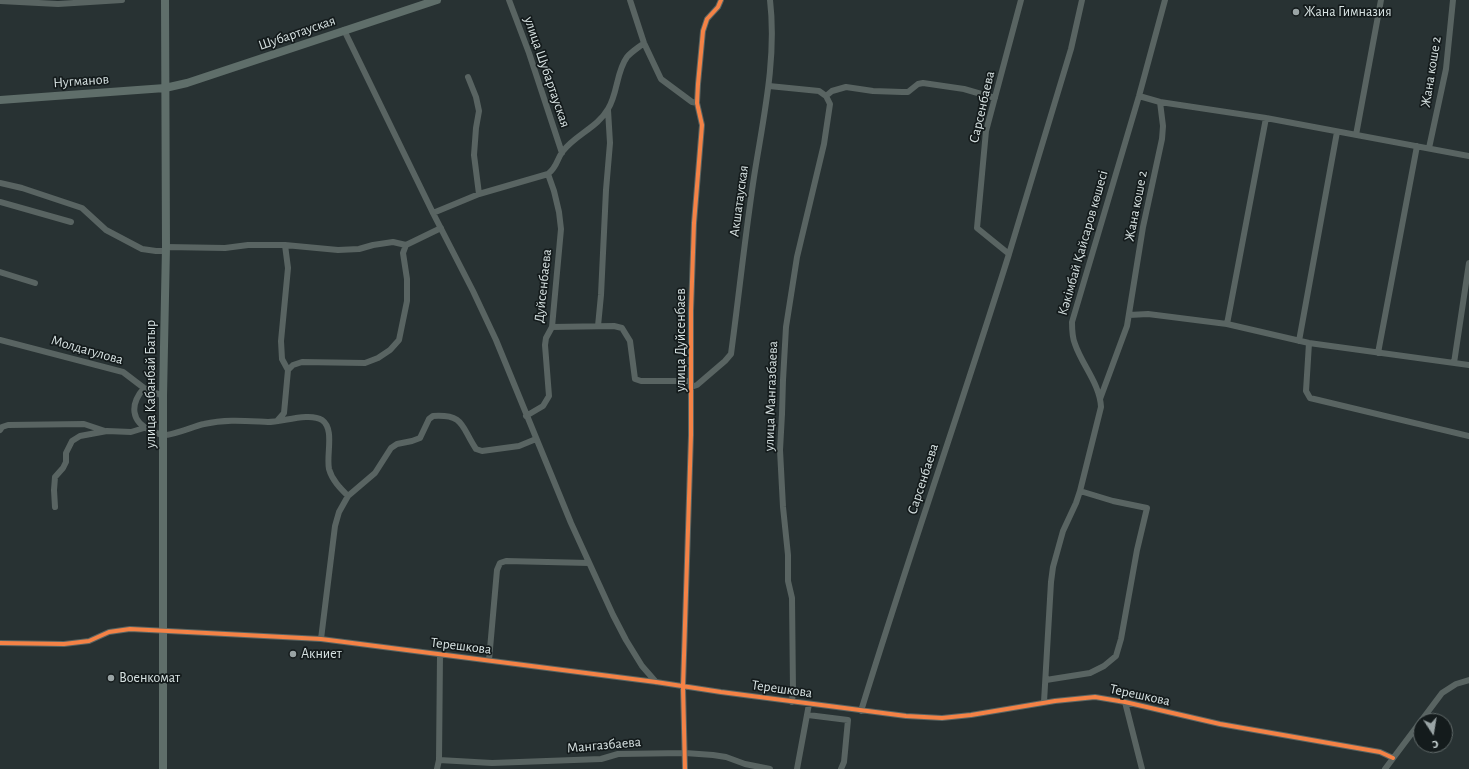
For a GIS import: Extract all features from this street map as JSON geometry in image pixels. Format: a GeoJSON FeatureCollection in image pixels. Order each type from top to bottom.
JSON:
{"type":"FeatureCollection","features":[{"type":"Feature","properties":{"kind":"main road","name":"улица Кабанбай Батыр"},"geometry":{"type":"LineString","coordinates":[[163,769],[163,396],[166,249],[165,0]]}},
{"type":"Feature","properties":{"kind":"main road","name":"Шубартауская"},"geometry":{"type":"LineString","coordinates":[[165,88],[187,83],[436,0]]}},
{"type":"Feature","properties":{"kind":"main road","name":"Нугманов"},"geometry":{"type":"LineString","coordinates":[[0,100],[165,88]]}},
{"type":"Feature","properties":{"kind":"street"},"geometry":{"type":"LineString","coordinates":[[0,1],[58,4],[122,0]]}},
{"type":"Feature","properties":{"kind":"street","name":"улица Шубартауская"},"geometry":{"type":"LineString","coordinates":[[509,0],[529,53],[562,153]]}},
{"type":"Feature","properties":{"kind":"street"},"geometry":{"type":"LineString","coordinates":[[630,0],[644,43],[661,79],[692,102],[697,103]]}},
{"type":"Feature","properties":{"kind":"street","name":"улица Дуйсенбаев"},"geometry":{"type":"LineString","coordinates":[[683,687],[691,384],[691,311],[694,223],[702,125],[697,103],[698,84],[703,31],[707,19],[718,7],[721,0]]}},
{"type":"Feature","properties":{"kind":"street","name":"Акшатауская"},"geometry":{"type":"LineString","coordinates":[[691,384],[697,385],[731,354],[754,179],[769,86],[772,21],[770,0]]}},
{"type":"Feature","properties":{"kind":"street","name":"Сарсенбаева"},"geometry":{"type":"LineString","coordinates":[[1009,254],[977,228],[986,131],[1021,0]]}},
{"type":"Feature","properties":{"kind":"street","name":"Сарсенбаева"},"geometry":{"type":"LineString","coordinates":[[861,711],[889,619],[1009,254],[1071,49],[1082,0]]}},
{"type":"Feature","properties":{"kind":"street","name":"Кәкімбай Қайсаров көшесі"},"geometry":{"type":"LineString","coordinates":[[1044,702],[1053,567],[1063,531],[1080,491],[1100,407],[1100,399],[1094,383],[1074,343],[1072,322],[1139,96],[1164,0]]}},
{"type":"Feature","properties":{"kind":"street"},"geometry":{"type":"LineString","coordinates":[[1356,135],[1381,0]]}},
{"type":"Feature","properties":{"kind":"street","name":"Жана коше 2"},"geometry":{"type":"LineString","coordinates":[[1429,148],[1446,69],[1453,0]]}},
{"type":"Feature","properties":{"kind":"street"},"geometry":{"type":"LineString","coordinates":[[344,30],[496,340],[526,416],[589,563],[626,640],[642,666],[656,682]]}},
{"type":"Feature","properties":{"kind":"street"},"geometry":{"type":"LineString","coordinates":[[433,213],[479,194],[548,174],[554,168],[570,142],[597,121],[608,110],[615,95],[618,76],[627,57],[644,43]]}},
{"type":"Feature","properties":{"kind":"street"},"geometry":{"type":"LineString","coordinates":[[468,77],[476,97],[479,111],[474,156],[479,194]]}},
{"type":"Feature","properties":{"kind":"street"},"geometry":{"type":"LineString","coordinates":[[769,86],[819,91],[826,96],[832,91],[846,86],[873,91],[908,92],[918,84],[923,83],[964,89],[995,98]]}},
{"type":"Feature","properties":{"kind":"street","name":"улица Мангазбаева"},"geometry":{"type":"LineString","coordinates":[[792,702],[792,598],[788,581],[788,555],[783,507],[780,450],[783,380],[786,327],[797,257],[824,144],[830,104],[826,96]]}},
{"type":"Feature","properties":{"kind":"street"},"geometry":{"type":"LineString","coordinates":[[1139,96],[1160,102],[1266,118],[1469,156]]}},
{"type":"Feature","properties":{"kind":"street","name":"Жана коше 2"},"geometry":{"type":"LineString","coordinates":[[1100,399],[1127,326],[1143,227],[1162,139],[1163,126],[1160,102]]}},
{"type":"Feature","properties":{"kind":"street"},"geometry":{"type":"LineString","coordinates":[[598,326],[610,143],[608,110]]}},
{"type":"Feature","properties":{"kind":"street"},"geometry":{"type":"LineString","coordinates":[[1227,324],[1266,118]]}},
{"type":"Feature","properties":{"kind":"street"},"geometry":{"type":"LineString","coordinates":[[1299,341],[1337,132]]}},
{"type":"Feature","properties":{"kind":"street"},"geometry":{"type":"LineString","coordinates":[[1378,353],[1417,146]]}},
{"type":"Feature","properties":{"kind":"street","name":"Дуйсенбаева"},"geometry":{"type":"LineString","coordinates":[[526,416],[543,406],[549,396],[545,345],[546,338],[552,327],[561,229],[559,212],[548,174]]}},
{"type":"Feature","properties":{"kind":"street"},"geometry":{"type":"LineString","coordinates":[[0,183],[22,188],[82,208],[106,230],[142,249],[156,251],[166,249],[225,248],[248,245],[284,245],[338,250],[359,249],[393,242],[406,245],[441,228]]}},
{"type":"Feature","properties":{"kind":"street"},"geometry":{"type":"LineString","coordinates":[[0,202],[70,222]]}},
{"type":"Feature","properties":{"kind":"street"},"geometry":{"type":"LineString","coordinates":[[277,421],[284,413],[288,370],[282,359],[281,341],[288,268],[284,245]]}},
{"type":"Feature","properties":{"kind":"street"},"geometry":{"type":"LineString","coordinates":[[288,370],[293,365],[302,362],[365,363],[378,358],[390,350],[399,340],[407,301],[403,253],[406,245]]}},
{"type":"Feature","properties":{"kind":"street"},"geometry":{"type":"LineString","coordinates":[[1454,363],[1469,263]]}},
{"type":"Feature","properties":{"kind":"street"},"geometry":{"type":"LineString","coordinates":[[0,272],[36,283]]}},
{"type":"Feature","properties":{"kind":"street"},"geometry":{"type":"LineString","coordinates":[[1129,315],[1148,314],[1227,324],[1309,343],[1469,365]]}},
{"type":"Feature","properties":{"kind":"street"},"geometry":{"type":"LineString","coordinates":[[552,327],[614,326],[622,328],[627,333],[630,341],[635,379],[642,381],[691,384]]}},
{"type":"Feature","properties":{"kind":"street","name":"Молдагулова"},"geometry":{"type":"LineString","coordinates":[[0,340],[123,372],[144,388],[163,396]]}},
{"type":"Feature","properties":{"kind":"street"},"geometry":{"type":"LineString","coordinates":[[1309,343],[1306,392],[1310,398],[1469,436]]}},
{"type":"Feature","properties":{"kind":"street"},"geometry":{"type":"LineString","coordinates":[[144,388],[137,395],[134,404],[135,416],[144,428],[163,435],[204,424],[232,420],[269,422],[310,417],[320,418],[325,422],[329,438],[329,467],[333,478],[348,496]]}},
{"type":"Feature","properties":{"kind":"street"},"geometry":{"type":"LineString","coordinates":[[321,640],[338,512],[348,496],[375,473],[392,448],[397,444],[420,438],[429,419],[433,416],[452,417],[459,421],[476,449],[482,451],[520,446],[536,439]]}},
{"type":"Feature","properties":{"kind":"street"},"geometry":{"type":"LineString","coordinates":[[0,430],[2,427],[8,425],[84,424],[107,431]]}},
{"type":"Feature","properties":{"kind":"street"},"geometry":{"type":"LineString","coordinates":[[55,507],[55,477],[66,462],[66,453],[72,441],[80,436],[107,431],[131,432],[144,428]]}},
{"type":"Feature","properties":{"kind":"street"},"geometry":{"type":"LineString","coordinates":[[1046,680],[1090,673],[1104,666],[1116,656],[1121,639],[1137,550],[1147,508],[1113,501],[1080,491]]}},
{"type":"Feature","properties":{"kind":"street"},"geometry":{"type":"LineString","coordinates":[[489,660],[497,570],[500,563],[506,561],[589,563]]}},
{"type":"Feature","properties":{"kind":"street","name":"Терешкова"},"geometry":{"type":"LineString","coordinates":[[0,643],[64,644],[88,642],[109,632],[130,629],[321,640],[489,660],[861,711],[942,718],[971,715],[1044,702],[1095,697],[1125,702],[1220,724],[1380,752],[1393,758]]}},
{"type":"Feature","properties":{"kind":"street"},"geometry":{"type":"LineString","coordinates":[[437,769],[439,760],[440,655]]}},
{"type":"Feature","properties":{"kind":"street"},"geometry":{"type":"LineString","coordinates":[[1384,769],[1442,693],[1456,684],[1469,680]]}},
{"type":"Feature","properties":{"kind":"street"},"geometry":{"type":"LineString","coordinates":[[683,687],[685,769]]}},
{"type":"Feature","properties":{"kind":"street"},"geometry":{"type":"LineString","coordinates":[[1125,702],[1142,769]]}},
{"type":"Feature","properties":{"kind":"street"},"geometry":{"type":"LineString","coordinates":[[797,769],[809,704]]}},
{"type":"Feature","properties":{"kind":"street"},"geometry":{"type":"LineString","coordinates":[[808,715],[848,720],[844,762],[841,769]]}},
{"type":"Feature","properties":{"kind":"street","name":"Мангазбаева"},"geometry":{"type":"LineString","coordinates":[[439,760],[492,763],[601,759],[618,754],[685,753],[726,757],[745,764],[770,769]]}},
{"type":"Feature","properties":{"kind":"cycle path"},"geometry":{"type":"LineString","coordinates":[[685,769],[683,687],[691,435],[691,311],[694,223],[702,125],[697,103],[703,31],[707,19],[718,7],[721,0]]}},
{"type":"Feature","properties":{"kind":"cycle path"},"geometry":{"type":"LineString","coordinates":[[0,643],[64,644],[89,641],[109,632],[130,629],[321,639],[906,716],[942,718],[971,715],[1055,701],[1095,697],[1125,702],[1220,724],[1380,752],[1393,758]]}},
{"type":"Feature","properties":{"kind":"place","name":"Жана Гимназия"},"geometry":{"type":"Point","coordinates":[1296,12]}},
{"type":"Feature","properties":{"kind":"place","name":"Акниет"},"geometry":{"type":"Point","coordinates":[293,654]}},
{"type":"Feature","properties":{"kind":"place","name":"Военкомат"},"geometry":{"type":"Point","coordinates":[111,678]}}]}
